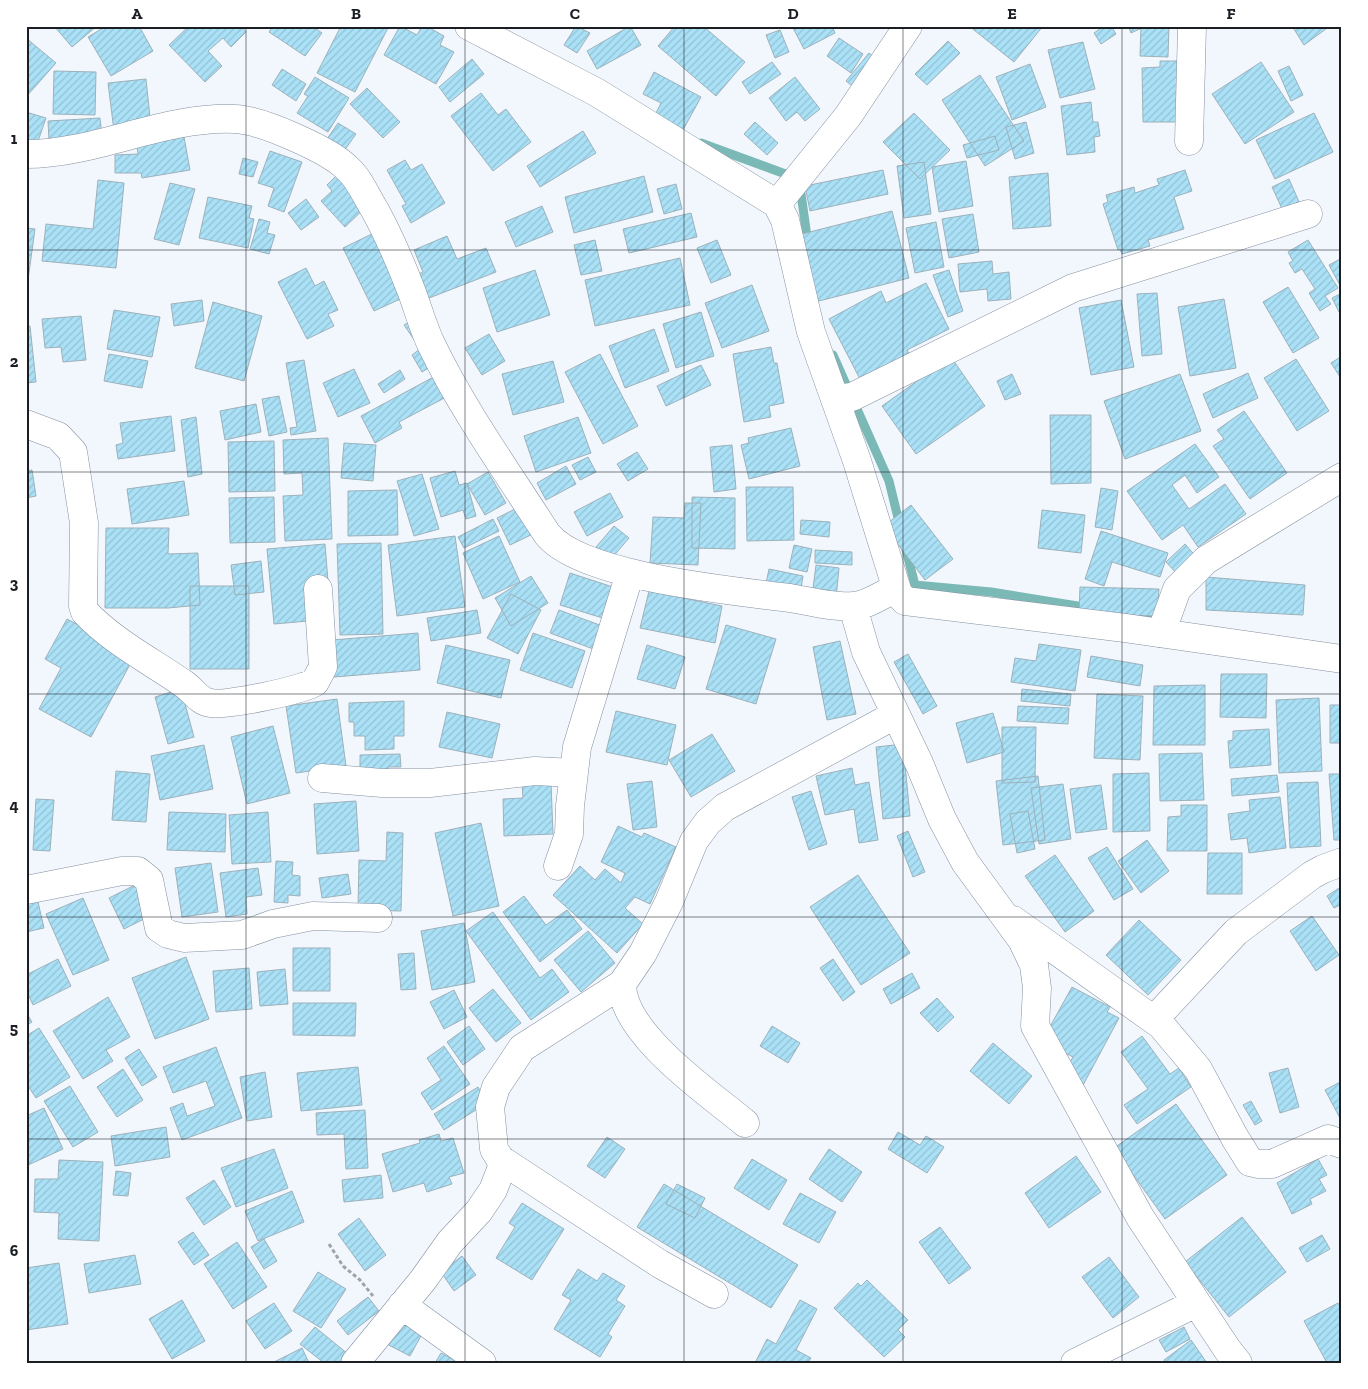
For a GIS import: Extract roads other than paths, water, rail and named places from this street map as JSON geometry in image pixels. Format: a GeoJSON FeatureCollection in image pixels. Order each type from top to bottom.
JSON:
{"type":"FeatureCollection","features":[{"type":"Feature","properties":{"kind":"street"},"geometry":{"type":"LineString","coordinates":[[469,26],[596,92],[777,204],[785,220],[811,332],[835,399],[896,588],[902,599],[910,603],[1162,633],[1342,659]]}},
{"type":"Feature","properties":{"kind":"street"},"geometry":{"type":"LineString","coordinates":[[777,204],[848,116],[908,26]]}},
{"type":"Feature","properties":{"kind":"street"},"geometry":{"type":"LineString","coordinates":[[1190,141],[1192,26]]}},
{"type":"Feature","properties":{"kind":"street"},"geometry":{"type":"LineString","coordinates":[[26,154],[55,154],[86,148],[148,130],[203,121],[236,119],[269,127],[316,147],[347,167],[377,213],[408,284],[432,346],[464,404],[546,534],[569,552],[614,570],[697,586],[853,607],[896,588]]}},
{"type":"Feature","properties":{"kind":"street"},"geometry":{"type":"LineString","coordinates":[[835,399],[852,397],[1073,288],[1308,214]]}},
{"type":"Feature","properties":{"kind":"street"},"geometry":{"type":"LineString","coordinates":[[26,424],[58,436],[73,452],[84,523],[83,606],[85,612],[139,656],[186,685],[202,700],[210,703],[229,704],[315,682],[322,667],[318,589]]}},
{"type":"Feature","properties":{"kind":"street"},"geometry":{"type":"LineString","coordinates":[[1162,633],[1177,589],[1206,560],[1342,477]]}},
{"type":"Feature","properties":{"kind":"street"},"geometry":{"type":"LineString","coordinates":[[558,866],[569,834],[576,747],[630,573]]}},
{"type":"Feature","properties":{"kind":"street"},"geometry":{"type":"LineString","coordinates":[[853,607],[866,652],[894,715],[919,762],[942,819],[965,862],[1006,915],[1022,940],[1034,965],[1037,988],[1035,1026],[1140,1217],[1238,1363]]}},
{"type":"Feature","properties":{"kind":"street"},"geometry":{"type":"LineString","coordinates":[[714,1294],[660,1264],[504,1162],[494,1152],[490,1124],[490,1107],[496,1087],[522,1048],[622,984],[643,953],[670,902],[694,841],[708,822],[725,807],[894,715]]}},
{"type":"Feature","properties":{"kind":"street"},"geometry":{"type":"LineString","coordinates":[[322,778],[382,783],[430,783],[535,771],[574,773]]}},
{"type":"Feature","properties":{"kind":"street"},"geometry":{"type":"LineString","coordinates":[[1161,1025],[1159,1015],[1162,1011],[1236,932],[1312,875],[1323,868],[1342,862]]}},
{"type":"Feature","properties":{"kind":"street"},"geometry":{"type":"LineString","coordinates":[[26,890],[122,871],[145,874],[149,880],[159,928],[168,934],[184,938],[242,935],[273,924],[313,916],[378,918]]}},
{"type":"Feature","properties":{"kind":"street"},"geometry":{"type":"LineString","coordinates":[[1006,915],[1161,1025],[1198,1069],[1234,1138],[1250,1162],[1272,1164],[1328,1138],[1342,1144]]}},
{"type":"Feature","properties":{"kind":"street"},"geometry":{"type":"LineString","coordinates":[[622,984],[624,1001],[665,1058],[745,1123]]}},
{"type":"Feature","properties":{"kind":"street"},"geometry":{"type":"LineString","coordinates":[[355,1363],[423,1280],[450,1242],[479,1211],[493,1190],[504,1162]]}},
{"type":"Feature","properties":{"kind":"street"},"geometry":{"type":"LineString","coordinates":[[1075,1363],[1196,1303]]}},
{"type":"Feature","properties":{"kind":"street"},"geometry":{"type":"LineString","coordinates":[[396,1311],[482,1363]]}},
{"type":"Feature","properties":{"kind":"waterway"},"geometry":{"type":"LineString","coordinates":[[701,143],[799,179],[808,244]]}},
{"type":"Feature","properties":{"kind":"waterway"},"geometry":{"type":"LineString","coordinates":[[833,355],[889,481],[900,526]]}},
{"type":"Feature","properties":{"kind":"waterway"},"geometry":{"type":"LineString","coordinates":[[905,546],[915,585],[991,592],[1090,608]]}},
{"type":"Feature","properties":{"kind":"waterway"},"geometry":{"type":"LineString","coordinates":[[1125,614],[1155,619]]}}]}
